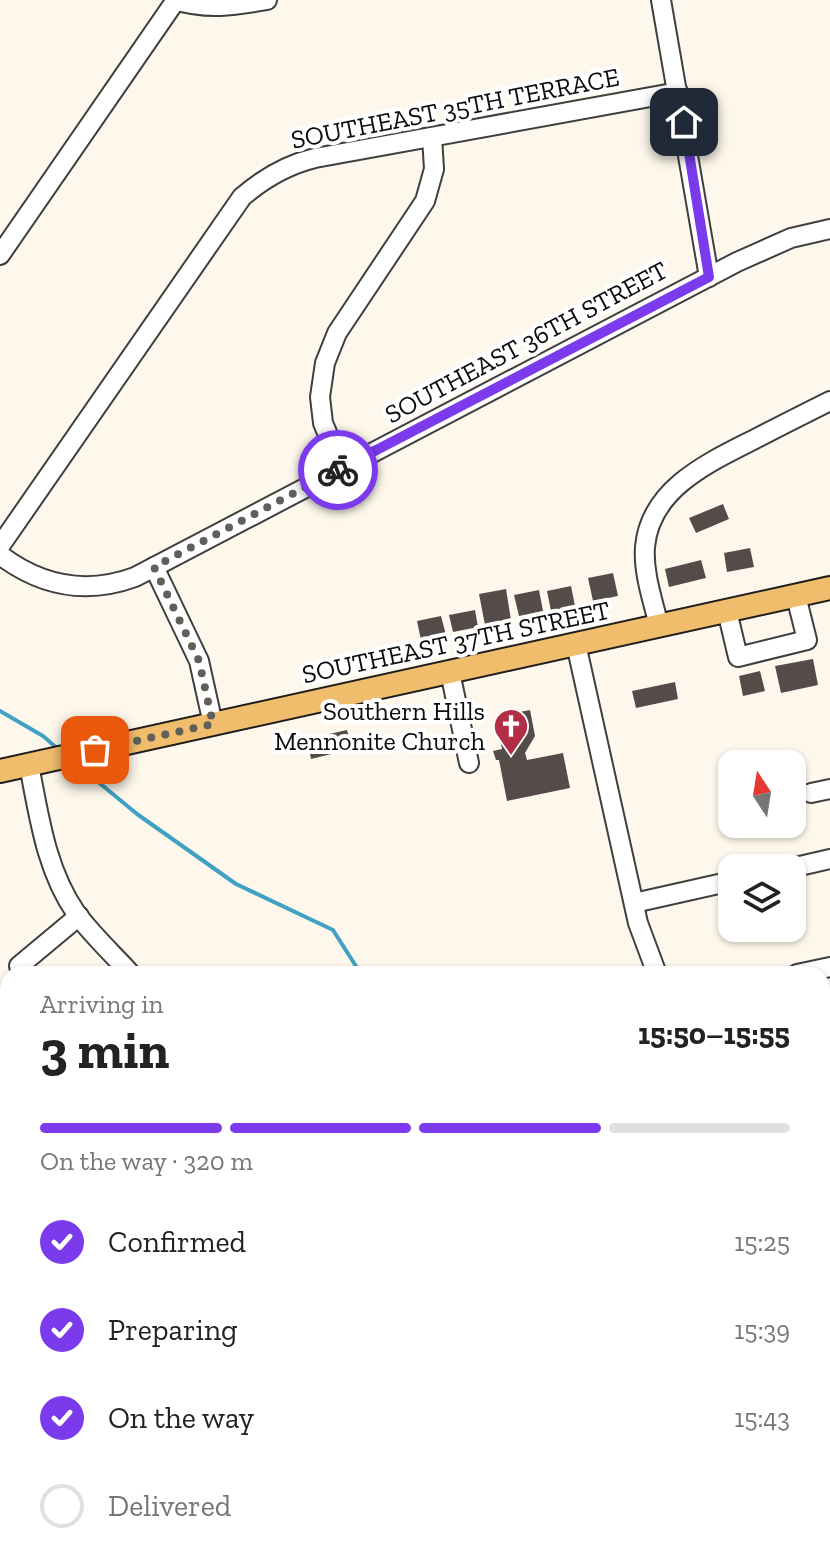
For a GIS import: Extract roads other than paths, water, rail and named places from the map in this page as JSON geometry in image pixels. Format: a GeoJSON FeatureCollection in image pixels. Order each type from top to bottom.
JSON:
{"type":"FeatureCollection","features":[{"type":"Feature","properties":{"kind":"main road","name":"SOUTHEAST 37TH STREET"},"geometry":{"type":"LineString","coordinates":[[0,771],[830,588]]}},
{"type":"Feature","properties":{"kind":"street"},"geometry":{"type":"LineString","coordinates":[[0,255],[175,0],[198,7],[222,8],[267,0]]}},
{"type":"Feature","properties":{"kind":"street"},"geometry":{"type":"LineString","coordinates":[[661,0],[709,277]]}},
{"type":"Feature","properties":{"kind":"street","name":"SOUTHEAST 35TH TERRACE"},"geometry":{"type":"LineString","coordinates":[[0,546],[242,197],[272,174],[300,162],[678,92]]}},
{"type":"Feature","properties":{"kind":"street"},"geometry":{"type":"LineString","coordinates":[[342,468],[323,423],[320,397],[325,363],[337,333],[425,201],[434,169],[432,137]]}},
{"type":"Feature","properties":{"kind":"street","name":"SOUTHEAST 36TH STREET"},"geometry":{"type":"LineString","coordinates":[[0,555],[32,576],[77,587],[125,581],[776,243],[830,229]]}},
{"type":"Feature","properties":{"kind":"street"},"geometry":{"type":"LineString","coordinates":[[659,626],[645,562],[647,534],[660,506],[672,491],[702,466],[830,401]]}},
{"type":"Feature","properties":{"kind":"street"},"geometry":{"type":"LineString","coordinates":[[154,567],[199,661],[213,724]]}},
{"type":"Feature","properties":{"kind":"street"},"geometry":{"type":"LineString","coordinates":[[727,611],[738,657],[807,640],[796,596]]}},
{"type":"Feature","properties":{"kind":"street"},"geometry":{"type":"LineString","coordinates":[[576,644],[638,923],[654,966]]}},
{"type":"Feature","properties":{"kind":"street"},"geometry":{"type":"LineString","coordinates":[[450,672],[469,763]]}},
{"type":"Feature","properties":{"kind":"street"},"geometry":{"type":"LineString","coordinates":[[33,764],[53,868],[79,916],[124,966]]}},
{"type":"Feature","properties":{"kind":"street"},"geometry":{"type":"LineString","coordinates":[[811,793],[830,789]]}},
{"type":"Feature","properties":{"kind":"street"},"geometry":{"type":"LineString","coordinates":[[806,865],[830,859]]}},
{"type":"Feature","properties":{"kind":"street"},"geometry":{"type":"LineString","coordinates":[[634,903],[718,884]]}},
{"type":"Feature","properties":{"kind":"street"},"geometry":{"type":"LineString","coordinates":[[19,966],[79,916]]}},
{"type":"Feature","properties":{"kind":"waterway"},"geometry":{"type":"LineString","coordinates":[[0,711],[43,736],[58,749]]}},
{"type":"Feature","properties":{"kind":"waterway"},"geometry":{"type":"LineString","coordinates":[[74,762],[137,814],[236,884],[333,930],[356,966]]}},
{"type":"Feature","properties":{"kind":"place","name":"Southern Hills Mennonite Church"},"geometry":{"type":"Point","coordinates":[511,757]}}]}
